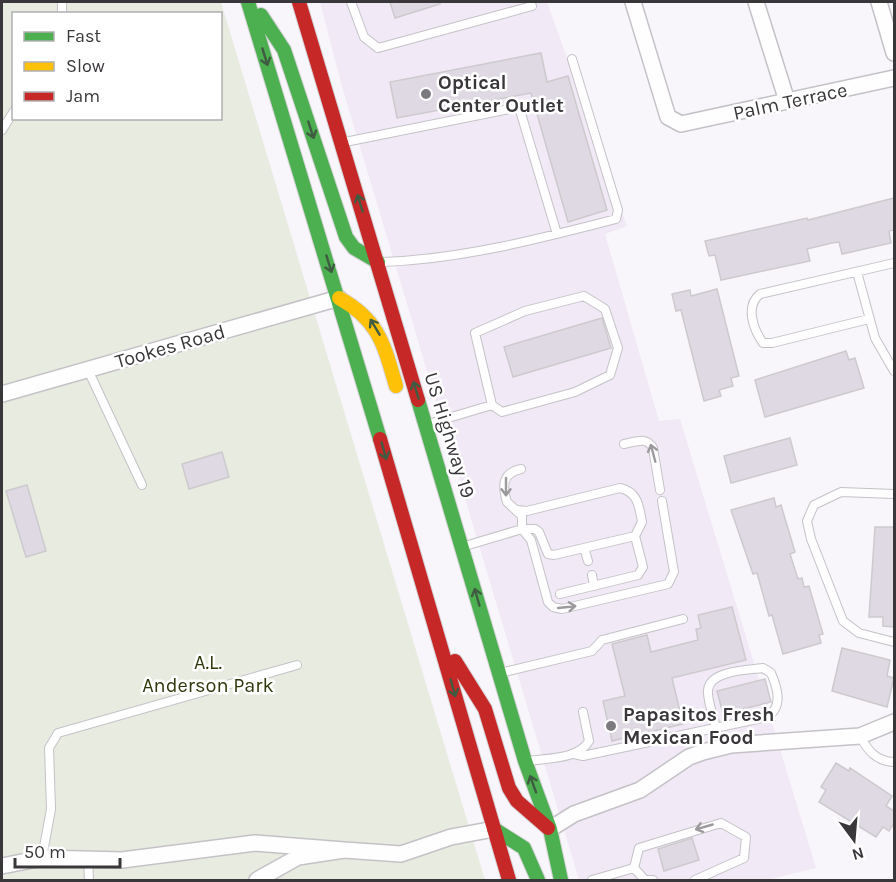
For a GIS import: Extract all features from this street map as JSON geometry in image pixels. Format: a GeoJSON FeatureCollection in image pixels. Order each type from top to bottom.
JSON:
{"type":"FeatureCollection","features":[{"type":"Feature","properties":{"kind":"highway"},"geometry":{"type":"LineString","coordinates":[[250,2],[284,50],[346,237],[354,248],[378,262]]}},
{"type":"Feature","properties":{"kind":"highway"},"geometry":{"type":"LineString","coordinates":[[250,2],[509,880]]}},
{"type":"Feature","properties":{"kind":"highway","name":"US Highway 19"},"geometry":{"type":"LineString","coordinates":[[299,2],[454,516],[525,761],[550,829],[561,880]]}},
{"type":"Feature","properties":{"kind":"highway"},"geometry":{"type":"LineString","coordinates":[[339,298],[359,308],[372,321],[379,333],[400,399]]}},
{"type":"Feature","properties":{"kind":"highway"},"geometry":{"type":"LineString","coordinates":[[412,431],[454,516]]}},
{"type":"Feature","properties":{"kind":"highway"},"geometry":{"type":"LineString","coordinates":[[437,632],[485,710],[509,788],[517,801],[550,829]]}},
{"type":"Feature","properties":{"kind":"highway"},"geometry":{"type":"LineString","coordinates":[[494,829],[516,839],[527,849],[538,880]]}},
{"type":"Feature","properties":{"kind":"street","name":"Palm Terrace"},"geometry":{"type":"LineString","coordinates":[[633,2],[668,117],[685,124],[894,78]]}},
{"type":"Feature","properties":{"kind":"street"},"geometry":{"type":"LineString","coordinates":[[756,2],[787,101]]}},
{"type":"Feature","properties":{"kind":"street"},"geometry":{"type":"LineString","coordinates":[[879,2],[894,53]]}},
{"type":"Feature","properties":{"kind":"street","name":"Tookes Road"},"geometry":{"type":"LineString","coordinates":[[2,394],[339,298]]}},
{"type":"Feature","properties":{"kind":"street"},"geometry":{"type":"LineString","coordinates":[[550,829],[574,814],[640,790],[689,757],[710,750],[740,744],[860,735],[894,722]]}},
{"type":"Feature","properties":{"kind":"street"},"geometry":{"type":"LineString","coordinates":[[2,866],[42,858],[122,860],[255,843],[401,854],[451,837],[494,829]]}},
{"type":"Feature","properties":{"kind":"street"},"geometry":{"type":"LineString","coordinates":[[257,880],[298,857],[344,850]]}},
{"type":"Feature","properties":{"kind":"lane"},"geometry":{"type":"LineString","coordinates":[[351,2],[364,37],[378,48],[532,6],[530,2]]}},
{"type":"Feature","properties":{"kind":"lane"},"geometry":{"type":"LineString","coordinates":[[378,262],[446,257],[616,219],[619,215],[572,59]]}},
{"type":"Feature","properties":{"kind":"lane"},"geometry":{"type":"LineString","coordinates":[[342,143],[519,107],[557,234]]}},
{"type":"Feature","properties":{"kind":"lane"},"geometry":{"type":"LineString","coordinates":[[2,130],[12,114]]}},
{"type":"Feature","properties":{"kind":"lane"},"geometry":{"type":"LineString","coordinates":[[869,319],[772,343],[763,343],[757,335],[751,309],[753,299],[760,294],[894,264]]}},
{"type":"Feature","properties":{"kind":"lane"},"geometry":{"type":"LineString","coordinates":[[857,272],[869,319],[881,352],[894,371]]}},
{"type":"Feature","properties":{"kind":"lane"},"geometry":{"type":"LineString","coordinates":[[584,296],[605,309],[618,348],[610,375],[575,392],[502,412],[492,405],[475,333],[525,311],[584,296]]}},
{"type":"Feature","properties":{"kind":"lane"},"geometry":{"type":"LineString","coordinates":[[87,370],[142,485]]}},
{"type":"Feature","properties":{"kind":"lane"},"geometry":{"type":"LineString","coordinates":[[426,424],[492,405]]}},
{"type":"Feature","properties":{"kind":"lane"},"geometry":{"type":"LineString","coordinates":[[624,444],[644,440],[650,442],[654,448],[660,490]]}},
{"type":"Feature","properties":{"kind":"lane"},"geometry":{"type":"LineString","coordinates":[[521,469],[508,474],[504,484],[507,502],[510,507],[517,510],[527,511],[620,488],[629,490],[636,496],[642,522],[635,536],[642,571],[560,594]]}},
{"type":"Feature","properties":{"kind":"lane"},"geometry":{"type":"LineString","coordinates":[[894,494],[863,491],[841,492],[814,505],[807,522],[811,539],[843,621],[859,633],[894,642]]}},
{"type":"Feature","properties":{"kind":"lane"},"geometry":{"type":"LineString","coordinates":[[517,510],[522,516],[522,529],[531,540],[548,602],[553,607],[571,608],[668,584],[674,572],[662,501]]}},
{"type":"Feature","properties":{"kind":"lane"},"geometry":{"type":"LineString","coordinates":[[462,547],[522,529],[535,529],[539,532],[548,554],[635,536]]}},
{"type":"Feature","properties":{"kind":"lane"},"geometry":{"type":"LineString","coordinates":[[584,548],[588,561]]}},
{"type":"Feature","properties":{"kind":"lane"},"geometry":{"type":"LineString","coordinates":[[592,575],[594,586]]}},
{"type":"Feature","properties":{"kind":"lane"},"geometry":{"type":"LineString","coordinates":[[499,673],[592,651],[602,640],[683,619]]}},
{"type":"Feature","properties":{"kind":"lane"},"geometry":{"type":"LineString","coordinates":[[42,858],[51,809],[49,748],[58,733],[297,665]]}},
{"type":"Feature","properties":{"kind":"lane"},"geometry":{"type":"LineString","coordinates":[[525,761],[574,754],[583,756],[716,728],[767,717],[774,713],[778,697],[771,673],[763,668],[718,676],[708,690],[716,728]]}},
{"type":"Feature","properties":{"kind":"lane"},"geometry":{"type":"LineString","coordinates":[[574,754],[586,747],[589,741],[583,712]]}},
{"type":"Feature","properties":{"kind":"lane"},"geometry":{"type":"LineString","coordinates":[[860,735],[867,751],[878,759],[894,762]]}},
{"type":"Feature","properties":{"kind":"lane"},"geometry":{"type":"LineString","coordinates":[[634,868],[639,848],[721,823],[746,837],[744,858],[695,880]]}},
{"type":"Feature","properties":{"kind":"lane"},"geometry":{"type":"LineString","coordinates":[[88,858],[89,880]]}},
{"type":"Feature","properties":{"kind":"lane"},"geometry":{"type":"LineString","coordinates":[[592,880],[634,868]]}},
{"type":"Feature","properties":{"kind":"lane"},"geometry":{"type":"LineString","coordinates":[[634,868],[645,880],[653,880]]}},
{"type":"Feature","properties":{"kind":"shaded area"},"geometry":{"type":"Polygon","coordinates":[[[320,2],[547,2],[627,226],[605,234],[659,421],[680,419],[816,868],[767,880],[579,880],[341,83],[320,2]]]}},
{"type":"Feature","properties":{"kind":"green space","name":"A.L. Anderson Park"},"geometry":{"type":"Polygon","coordinates":[[[2,2],[221,2],[485,880],[2,880],[2,2]]]}},
{"type":"Feature","properties":{"kind":"building"},"geometry":{"type":"Polygon","coordinates":[[[390,2],[440,2],[440,4],[395,18],[390,2]]]}},
{"type":"Feature","properties":{"kind":"building"},"geometry":{"type":"Polygon","coordinates":[[[541,53],[547,82],[568,76],[607,210],[568,222],[531,93],[397,118],[390,82],[541,53]]]}},
{"type":"Feature","properties":{"kind":"building"},"geometry":{"type":"Polygon","coordinates":[[[894,198],[894,230],[889,231],[891,243],[842,254],[839,242],[832,243],[807,249],[810,261],[721,280],[715,255],[709,256],[705,241],[807,218],[808,220],[894,198]]]}},
{"type":"Feature","properties":{"kind":"building"},"geometry":{"type":"Polygon","coordinates":[[[717,289],[739,376],[731,378],[733,386],[719,390],[721,396],[704,401],[681,310],[676,311],[672,294],[690,290],[691,296],[717,289]]]}},
{"type":"Feature","properties":{"kind":"building"},"geometry":{"type":"Polygon","coordinates":[[[602,318],[611,348],[513,377],[504,347],[602,318]]]}},
{"type":"Feature","properties":{"kind":"building"},"geometry":{"type":"Polygon","coordinates":[[[846,351],[849,360],[855,358],[864,388],[765,417],[755,380],[846,351]]]}},
{"type":"Feature","properties":{"kind":"building"},"geometry":{"type":"Polygon","coordinates":[[[790,438],[797,465],[731,483],[724,456],[790,438]]]}},
{"type":"Feature","properties":{"kind":"building"},"geometry":{"type":"Polygon","coordinates":[[[222,452],[229,477],[189,489],[182,464],[222,452]]]}},
{"type":"Feature","properties":{"kind":"building"},"geometry":{"type":"Polygon","coordinates":[[[27,485],[46,551],[26,557],[6,491],[27,485]]]}},
{"type":"Feature","properties":{"kind":"building"},"geometry":{"type":"Polygon","coordinates":[[[774,498],[776,507],[781,505],[795,552],[790,554],[798,579],[802,578],[804,587],[809,586],[823,634],[819,635],[821,643],[783,654],[757,573],[753,574],[731,510],[774,498]]]}},
{"type":"Feature","properties":{"kind":"building"},"geometry":{"type":"Polygon","coordinates":[[[875,527],[894,527],[894,627],[883,626],[883,617],[869,617],[875,527]]]}},
{"type":"Feature","properties":{"kind":"building"},"geometry":{"type":"Polygon","coordinates":[[[732,607],[746,660],[672,678],[683,724],[612,741],[603,701],[625,696],[612,644],[647,635],[651,652],[698,640],[696,629],[701,628],[698,615],[732,607]]]}},
{"type":"Feature","properties":{"kind":"building"},"geometry":{"type":"Polygon","coordinates":[[[842,648],[890,660],[887,676],[894,678],[887,707],[832,691],[842,648]]]}},
{"type":"Feature","properties":{"kind":"building"},"geometry":{"type":"Polygon","coordinates":[[[765,679],[771,702],[723,714],[717,691],[765,679]]]}},
{"type":"Feature","properties":{"kind":"building"},"geometry":{"type":"Polygon","coordinates":[[[836,763],[849,771],[850,768],[892,796],[886,806],[894,811],[894,823],[889,831],[883,827],[876,837],[819,802],[826,790],[821,787],[836,763]]]}},
{"type":"Feature","properties":{"kind":"building"},"geometry":{"type":"Polygon","coordinates":[[[692,838],[699,860],[664,871],[658,849],[692,838]]]}},
{"type":"Feature","properties":{"kind":"traffic: fast"},"geometry":{"type":"LineString","coordinates":[[248,2],[380,439]]}},
{"type":"Feature","properties":{"kind":"traffic: fast"},"geometry":{"type":"LineString","coordinates":[[261,15],[284,50],[346,237],[354,248],[378,262]]}},
{"type":"Feature","properties":{"kind":"traffic: fast"},"geometry":{"type":"LineString","coordinates":[[418,400],[525,761],[550,829],[561,880]]}},
{"type":"Feature","properties":{"kind":"traffic: fast"},"geometry":{"type":"LineString","coordinates":[[494,829],[524,848],[538,880]]}},
{"type":"Feature","properties":{"kind":"traffic: slow"},"geometry":{"type":"LineString","coordinates":[[339,298],[363,315],[378,335],[396,386]]}},
{"type":"Feature","properties":{"kind":"traffic: jam"},"geometry":{"type":"LineString","coordinates":[[299,2],[418,400]]}},
{"type":"Feature","properties":{"kind":"traffic: jam"},"geometry":{"type":"LineString","coordinates":[[380,439],[509,880]]}},
{"type":"Feature","properties":{"kind":"traffic: jam"},"geometry":{"type":"LineString","coordinates":[[455,661],[485,709],[509,788],[517,801],[548,828]]}},
{"type":"Feature","properties":{"kind":"place","name":"Optical Center Outlet"},"geometry":{"type":"Point","coordinates":[426,94]}},
{"type":"Feature","properties":{"kind":"place","name":"Papasitos Fresh Mexican Food"},"geometry":{"type":"Point","coordinates":[611,726]}}]}
